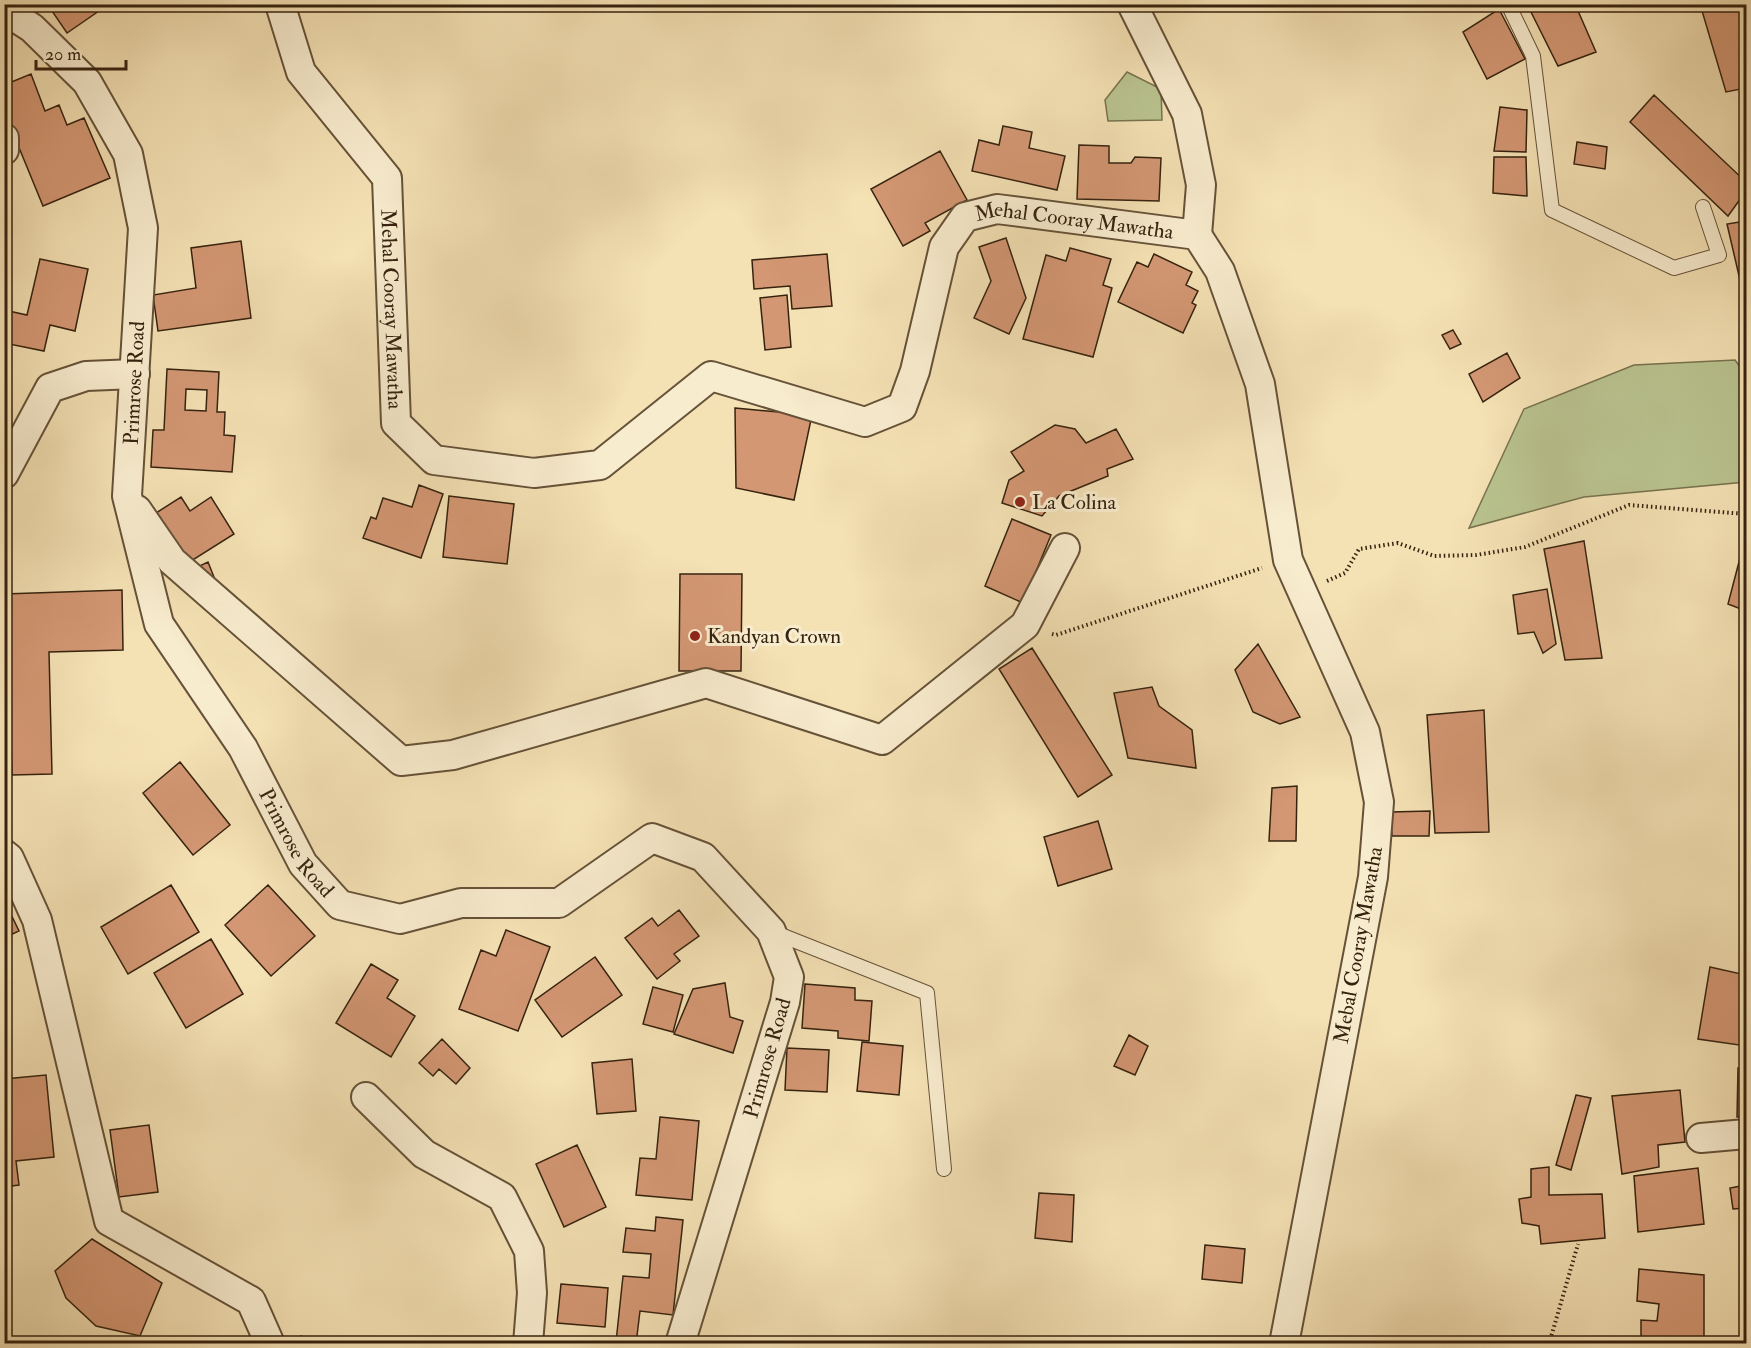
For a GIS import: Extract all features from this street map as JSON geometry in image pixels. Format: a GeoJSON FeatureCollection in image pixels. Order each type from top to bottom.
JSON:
{"type":"FeatureCollection","features":[{"type":"Feature","properties":{"kind":"street","name":"Mehal Cooray Mawatha"},"geometry":{"type":"LineString","coordinates":[[280,4],[301,72],[387,178],[396,423],[434,460],[534,473],[600,465],[711,376],[865,422],[902,407],[915,371],[944,248],[965,217],[997,209],[1197,235],[1220,271],[1260,384],[1288,560]]}},
{"type":"Feature","properties":{"kind":"street"},"geometry":{"type":"LineString","coordinates":[[1132,4],[1187,114],[1201,185],[1197,235]]}},
{"type":"Feature","properties":{"kind":"street","name":"Primrose Road"},"geometry":{"type":"LineString","coordinates":[[4,10],[31,16],[87,82],[128,154],[143,228],[127,496],[159,624],[243,748],[303,864],[340,905],[400,919],[461,903],[558,903],[651,838],[703,857],[771,931],[789,977],[785,1002],[680,1344]]}},
{"type":"Feature","properties":{"kind":"street"},"geometry":{"type":"LineString","coordinates":[[4,138],[4,150]]}},
{"type":"Feature","properties":{"kind":"street"},"geometry":{"type":"LineString","coordinates":[[4,474],[50,388],[86,376],[135,374]]}},
{"type":"Feature","properties":{"kind":"street"},"geometry":{"type":"LineString","coordinates":[[127,496],[172,561],[401,761],[453,755],[706,683],[882,740],[1025,625],[1065,548]]}},
{"type":"Feature","properties":{"kind":"street","name":"Mebal Cooray Mawatha"},"geometry":{"type":"LineString","coordinates":[[1284,1344],[1373,877],[1379,802],[1365,732],[1288,560]]}},
{"type":"Feature","properties":{"kind":"street"},"geometry":{"type":"LineString","coordinates":[[4,854],[9,858],[37,920],[109,1221],[251,1301],[270,1344]]}},
{"type":"Feature","properties":{"kind":"street"},"geometry":{"type":"LineString","coordinates":[[366,1097],[424,1154],[502,1197],[529,1251],[532,1293],[528,1344]]}},
{"type":"Feature","properties":{"kind":"street"},"geometry":{"type":"LineString","coordinates":[[1701,1138],[1746,1134]]}},
{"type":"Feature","properties":{"kind":"lane"},"geometry":{"type":"LineString","coordinates":[[1508,4],[1533,56],[1552,210],[1674,268],[1719,255],[1703,207]]}},
{"type":"Feature","properties":{"kind":"lane"},"geometry":{"type":"LineString","coordinates":[[771,931],[927,993],[944,1169]]}},
{"type":"Feature","properties":{"kind":"path"},"geometry":{"type":"LineString","coordinates":[[1025,625],[1056,635],[1288,560],[1324,582],[1345,573],[1359,549],[1398,543],[1434,556],[1476,555],[1525,547],[1629,505],[1746,514]]}},
{"type":"Feature","properties":{"kind":"path"},"geometry":{"type":"LineString","coordinates":[[1549,1344],[1578,1244]]}},
{"type":"Feature","properties":{"kind":"green space"},"geometry":{"type":"Polygon","coordinates":[[[1127,72],[1161,89],[1162,120],[1108,121],[1105,100],[1127,72]]]}},
{"type":"Feature","properties":{"kind":"green space"},"geometry":{"type":"Polygon","coordinates":[[[1735,360],[1746,375],[1746,482],[1584,497],[1469,528],[1524,409],[1634,365],[1735,360]]]}},
{"type":"Feature","properties":{"kind":"building"},"geometry":{"type":"Polygon","coordinates":[[[33,4],[109,4],[67,33],[48,5],[38,12],[33,4]]]}},
{"type":"Feature","properties":{"kind":"building"},"geometry":{"type":"Polygon","coordinates":[[[1527,4],[1575,4],[1596,52],[1558,66],[1527,4]]]}},
{"type":"Feature","properties":{"kind":"building"},"geometry":{"type":"Polygon","coordinates":[[[1700,4],[1746,4],[1746,88],[1726,92],[1700,4]]]}},
{"type":"Feature","properties":{"kind":"building"},"geometry":{"type":"Polygon","coordinates":[[[1499,9],[1525,59],[1487,79],[1463,32],[1499,9]]]}},
{"type":"Feature","properties":{"kind":"building"},"geometry":{"type":"Polygon","coordinates":[[[31,74],[45,111],[59,105],[67,125],[84,118],[110,178],[43,206],[4,111],[4,85],[31,74]]]}},
{"type":"Feature","properties":{"kind":"building"},"geometry":{"type":"Polygon","coordinates":[[[1654,95],[1746,182],[1746,191],[1728,216],[1630,122],[1654,95]]]}},
{"type":"Feature","properties":{"kind":"building"},"geometry":{"type":"Polygon","coordinates":[[[1500,107],[1527,110],[1526,152],[1494,151],[1500,107]]]}},
{"type":"Feature","properties":{"kind":"building"},"geometry":{"type":"Polygon","coordinates":[[[1003,126],[1032,132],[1029,148],[1065,156],[1057,190],[972,171],[979,140],[999,145],[1003,126]]]}},
{"type":"Feature","properties":{"kind":"building"},"geometry":{"type":"Polygon","coordinates":[[[1577,142],[1607,147],[1605,169],[1574,164],[1577,142]]]}},
{"type":"Feature","properties":{"kind":"building"},"geometry":{"type":"Polygon","coordinates":[[[1079,145],[1109,146],[1109,163],[1131,163],[1135,157],[1161,158],[1159,201],[1077,199],[1079,145]]]}},
{"type":"Feature","properties":{"kind":"building"},"geometry":{"type":"Polygon","coordinates":[[[940,151],[967,200],[925,223],[930,231],[903,246],[871,189],[940,151]]]}},
{"type":"Feature","properties":{"kind":"building"},"geometry":{"type":"Polygon","coordinates":[[[1494,157],[1526,157],[1527,196],[1493,193],[1494,157]]]}},
{"type":"Feature","properties":{"kind":"building"},"geometry":{"type":"Polygon","coordinates":[[[1746,221],[1746,306],[1727,224],[1746,221]]]}},
{"type":"Feature","properties":{"kind":"building"},"geometry":{"type":"Polygon","coordinates":[[[1006,238],[1026,298],[1009,334],[974,318],[991,281],[979,247],[1006,238]]]}},
{"type":"Feature","properties":{"kind":"building"},"geometry":{"type":"Polygon","coordinates":[[[241,241],[251,318],[158,331],[153,295],[196,288],[191,248],[241,241]]]}},
{"type":"Feature","properties":{"kind":"building"},"geometry":{"type":"Polygon","coordinates":[[[1070,248],[1111,259],[1103,285],[1112,288],[1093,357],[1023,339],[1046,255],[1066,261],[1070,248]]]}},
{"type":"Feature","properties":{"kind":"building"},"geometry":{"type":"Polygon","coordinates":[[[827,254],[832,306],[792,309],[790,286],[754,289],[752,260],[827,254]]]}},
{"type":"Feature","properties":{"kind":"building"},"geometry":{"type":"Polygon","coordinates":[[[1154,254],[1192,272],[1186,285],[1198,291],[1192,303],[1196,305],[1183,333],[1118,302],[1137,262],[1148,267],[1154,254]]]}},
{"type":"Feature","properties":{"kind":"building"},"geometry":{"type":"Polygon","coordinates":[[[40,259],[88,269],[75,331],[50,325],[44,351],[4,343],[4,310],[27,315],[40,259]]]}},
{"type":"Feature","properties":{"kind":"building"},"geometry":{"type":"Polygon","coordinates":[[[787,295],[791,347],[765,350],[760,298],[787,295]]]}},
{"type":"Feature","properties":{"kind":"building"},"geometry":{"type":"Polygon","coordinates":[[[1453,330],[1461,344],[1450,349],[1442,335],[1453,330]]]}},
{"type":"Feature","properties":{"kind":"building"},"geometry":{"type":"Polygon","coordinates":[[[1507,353],[1520,378],[1483,402],[1469,374],[1507,353]]]}},
{"type":"Feature","properties":{"kind":"building"},"geometry":{"type":"Polygon","coordinates":[[[167,369],[219,372],[217,412],[225,412],[224,435],[235,436],[232,472],[151,467],[153,430],[164,430],[167,369]],[[186,389],[185,410],[206,411],[207,390],[186,389]]]}},
{"type":"Feature","properties":{"kind":"building"},"geometry":{"type":"Polygon","coordinates":[[[735,408],[812,415],[794,500],[736,488],[735,408]]]}},
{"type":"Feature","properties":{"kind":"building"},"geometry":{"type":"Polygon","coordinates":[[[1055,425],[1075,429],[1086,443],[1116,429],[1133,459],[1107,469],[1108,476],[1059,496],[1042,516],[1002,503],[1009,480],[1024,471],[1011,452],[1055,425]]]}},
{"type":"Feature","properties":{"kind":"building"},"geometry":{"type":"Polygon","coordinates":[[[419,485],[443,494],[421,558],[363,538],[371,517],[376,519],[383,498],[412,507],[419,485]]]}},
{"type":"Feature","properties":{"kind":"building"},"geometry":{"type":"Polygon","coordinates":[[[449,496],[514,504],[507,564],[443,557],[449,496]]]}},
{"type":"Feature","properties":{"kind":"building"},"geometry":{"type":"Polygon","coordinates":[[[181,497],[190,511],[211,497],[234,534],[188,563],[156,513],[181,497]]]}},
{"type":"Feature","properties":{"kind":"building"},"geometry":{"type":"Polygon","coordinates":[[[1012,519],[1051,535],[1023,603],[985,586],[1012,519]]]}},
{"type":"Feature","properties":{"kind":"building"},"geometry":{"type":"Polygon","coordinates":[[[1746,535],[1746,611],[1728,604],[1746,535]]]}},
{"type":"Feature","properties":{"kind":"building"},"geometry":{"type":"Polygon","coordinates":[[[1584,541],[1602,658],[1565,660],[1544,549],[1584,541]]]}},
{"type":"Feature","properties":{"kind":"building"},"geometry":{"type":"Polygon","coordinates":[[[208,562],[214,577],[199,583],[193,569],[208,562]]]}},
{"type":"Feature","properties":{"kind":"building"},"geometry":{"type":"Polygon","coordinates":[[[680,574],[742,574],[741,671],[679,671],[680,574]]]}},
{"type":"Feature","properties":{"kind":"building"},"geometry":{"type":"Polygon","coordinates":[[[1547,589],[1556,644],[1543,653],[1534,632],[1518,634],[1513,595],[1547,589]]]}},
{"type":"Feature","properties":{"kind":"building"},"geometry":{"type":"Polygon","coordinates":[[[122,590],[123,650],[49,652],[52,774],[12,775],[10,721],[4,721],[4,594],[122,590]]]}},
{"type":"Feature","properties":{"kind":"building"},"geometry":{"type":"Polygon","coordinates":[[[1258,644],[1300,717],[1280,724],[1253,712],[1235,670],[1258,644]]]}},
{"type":"Feature","properties":{"kind":"building"},"geometry":{"type":"Polygon","coordinates":[[[1032,648],[1112,775],[1078,797],[999,669],[1032,648]]]}},
{"type":"Feature","properties":{"kind":"building"},"geometry":{"type":"Polygon","coordinates":[[[1152,687],[1159,706],[1192,730],[1196,768],[1128,758],[1114,693],[1152,687]]]}},
{"type":"Feature","properties":{"kind":"building"},"geometry":{"type":"Polygon","coordinates":[[[1484,710],[1489,832],[1435,833],[1427,715],[1484,710]]]}},
{"type":"Feature","properties":{"kind":"building"},"geometry":{"type":"Polygon","coordinates":[[[180,762],[230,825],[193,855],[143,793],[180,762]]]}},
{"type":"Feature","properties":{"kind":"building"},"geometry":{"type":"Polygon","coordinates":[[[1297,786],[1296,841],[1269,841],[1272,788],[1297,786]]]}},
{"type":"Feature","properties":{"kind":"building"},"geometry":{"type":"Polygon","coordinates":[[[1430,811],[1429,836],[1392,836],[1390,812],[1430,811]]]}},
{"type":"Feature","properties":{"kind":"building"},"geometry":{"type":"Polygon","coordinates":[[[1098,821],[1112,869],[1058,886],[1044,837],[1098,821]]]}},
{"type":"Feature","properties":{"kind":"building"},"geometry":{"type":"Polygon","coordinates":[[[171,885],[199,932],[128,974],[101,927],[171,885]]]}},
{"type":"Feature","properties":{"kind":"building"},"geometry":{"type":"Polygon","coordinates":[[[268,885],[315,936],[271,976],[225,925],[268,885]]]}},
{"type":"Feature","properties":{"kind":"building"},"geometry":{"type":"Polygon","coordinates":[[[4,900],[19,931],[4,938],[4,900]]]}},
{"type":"Feature","properties":{"kind":"building"},"geometry":{"type":"Polygon","coordinates":[[[679,910],[699,936],[674,954],[680,961],[657,979],[625,938],[652,918],[658,926],[679,910]]]}},
{"type":"Feature","properties":{"kind":"building"},"geometry":{"type":"Polygon","coordinates":[[[506,930],[550,947],[518,1031],[459,1009],[481,950],[496,956],[506,930]]]}},
{"type":"Feature","properties":{"kind":"building"},"geometry":{"type":"Polygon","coordinates":[[[211,939],[243,994],[186,1028],[154,973],[211,939]]]}},
{"type":"Feature","properties":{"kind":"building"},"geometry":{"type":"Polygon","coordinates":[[[595,957],[622,995],[562,1037],[535,1000],[595,957]]]}},
{"type":"Feature","properties":{"kind":"building"},"geometry":{"type":"Polygon","coordinates":[[[371,964],[398,980],[387,998],[415,1016],[391,1057],[336,1023],[371,964]]]}},
{"type":"Feature","properties":{"kind":"building"},"geometry":{"type":"Polygon","coordinates":[[[1710,967],[1746,975],[1746,1046],[1698,1039],[1710,967]]]}},
{"type":"Feature","properties":{"kind":"building"},"geometry":{"type":"Polygon","coordinates":[[[725,983],[730,1017],[743,1021],[733,1053],[674,1034],[693,989],[725,983]]]}},
{"type":"Feature","properties":{"kind":"building"},"geometry":{"type":"Polygon","coordinates":[[[805,984],[855,988],[855,1000],[872,1001],[869,1041],[838,1038],[838,1031],[802,1028],[805,984]]]}},
{"type":"Feature","properties":{"kind":"building"},"geometry":{"type":"Polygon","coordinates":[[[653,987],[683,995],[673,1032],[643,1024],[653,987]]]}},
{"type":"Feature","properties":{"kind":"building"},"geometry":{"type":"Polygon","coordinates":[[[1129,1035],[1148,1046],[1135,1075],[1114,1066],[1129,1035]]]}},
{"type":"Feature","properties":{"kind":"building"},"geometry":{"type":"Polygon","coordinates":[[[442,1039],[470,1068],[456,1084],[439,1069],[433,1076],[419,1063],[442,1039]]]}},
{"type":"Feature","properties":{"kind":"building"},"geometry":{"type":"Polygon","coordinates":[[[862,1042],[903,1046],[899,1095],[857,1091],[862,1042]]]}},
{"type":"Feature","properties":{"kind":"building"},"geometry":{"type":"Polygon","coordinates":[[[787,1048],[829,1050],[827,1092],[785,1090],[787,1048]]]}},
{"type":"Feature","properties":{"kind":"building"},"geometry":{"type":"Polygon","coordinates":[[[632,1059],[636,1111],[597,1114],[592,1063],[632,1059]]]}},
{"type":"Feature","properties":{"kind":"building"},"geometry":{"type":"Polygon","coordinates":[[[1738,1068],[1746,1068],[1746,1116],[1737,1117],[1738,1068]]]}},
{"type":"Feature","properties":{"kind":"building"},"geometry":{"type":"Polygon","coordinates":[[[46,1075],[54,1157],[16,1161],[19,1185],[4,1187],[4,1079],[46,1075]]]}},
{"type":"Feature","properties":{"kind":"building"},"geometry":{"type":"Polygon","coordinates":[[[1680,1090],[1685,1142],[1658,1145],[1659,1167],[1622,1174],[1612,1096],[1680,1090]]]}},
{"type":"Feature","properties":{"kind":"building"},"geometry":{"type":"Polygon","coordinates":[[[1576,1095],[1591,1098],[1571,1170],[1556,1165],[1576,1095]]]}},
{"type":"Feature","properties":{"kind":"building"},"geometry":{"type":"Polygon","coordinates":[[[660,1117],[699,1121],[692,1200],[636,1195],[640,1158],[656,1159],[660,1117]]]}},
{"type":"Feature","properties":{"kind":"building"},"geometry":{"type":"Polygon","coordinates":[[[149,1125],[158,1192],[119,1197],[110,1130],[149,1125]]]}},
{"type":"Feature","properties":{"kind":"building"},"geometry":{"type":"Polygon","coordinates":[[[577,1145],[606,1207],[564,1227],[536,1164],[577,1145]]]}},
{"type":"Feature","properties":{"kind":"building"},"geometry":{"type":"Polygon","coordinates":[[[1549,1167],[1549,1195],[1602,1194],[1605,1238],[1541,1244],[1539,1226],[1522,1223],[1519,1199],[1531,1197],[1531,1169],[1549,1167]]]}},
{"type":"Feature","properties":{"kind":"building"},"geometry":{"type":"Polygon","coordinates":[[[1698,1168],[1704,1224],[1638,1232],[1634,1176],[1698,1168]]]}},
{"type":"Feature","properties":{"kind":"building"},"geometry":{"type":"Polygon","coordinates":[[[1746,1185],[1746,1208],[1733,1209],[1730,1188],[1746,1185]]]}},
{"type":"Feature","properties":{"kind":"building"},"geometry":{"type":"Polygon","coordinates":[[[1039,1193],[1074,1195],[1072,1242],[1035,1238],[1039,1193]]]}},
{"type":"Feature","properties":{"kind":"building"},"geometry":{"type":"Polygon","coordinates":[[[656,1217],[683,1220],[673,1315],[640,1311],[636,1344],[605,1344],[605,1341],[616,1342],[623,1276],[649,1278],[651,1254],[623,1252],[626,1228],[655,1231],[656,1217]]]}},
{"type":"Feature","properties":{"kind":"building"},"geometry":{"type":"Polygon","coordinates":[[[92,1239],[162,1283],[140,1336],[96,1326],[66,1298],[55,1271],[92,1239]]]}},
{"type":"Feature","properties":{"kind":"building"},"geometry":{"type":"Polygon","coordinates":[[[1205,1245],[1245,1249],[1242,1283],[1202,1279],[1205,1245]]]}},
{"type":"Feature","properties":{"kind":"building"},"geometry":{"type":"Polygon","coordinates":[[[1639,1269],[1704,1275],[1704,1344],[1641,1344],[1641,1320],[1657,1321],[1659,1304],[1637,1301],[1639,1269]]]}},
{"type":"Feature","properties":{"kind":"building"},"geometry":{"type":"Polygon","coordinates":[[[561,1284],[608,1288],[605,1327],[557,1323],[561,1284]]]}},
{"type":"Feature","properties":{"kind":"building"},"geometry":{"type":"Polygon","coordinates":[[[301,1336],[320,1344],[298,1344],[301,1336]]]}},
{"type":"Feature","properties":{"kind":"place","name":"La Colina"},"geometry":{"type":"Point","coordinates":[1020,502]}},
{"type":"Feature","properties":{"kind":"place","name":"Kandyan Crown"},"geometry":{"type":"Point","coordinates":[695,636]}}]}
